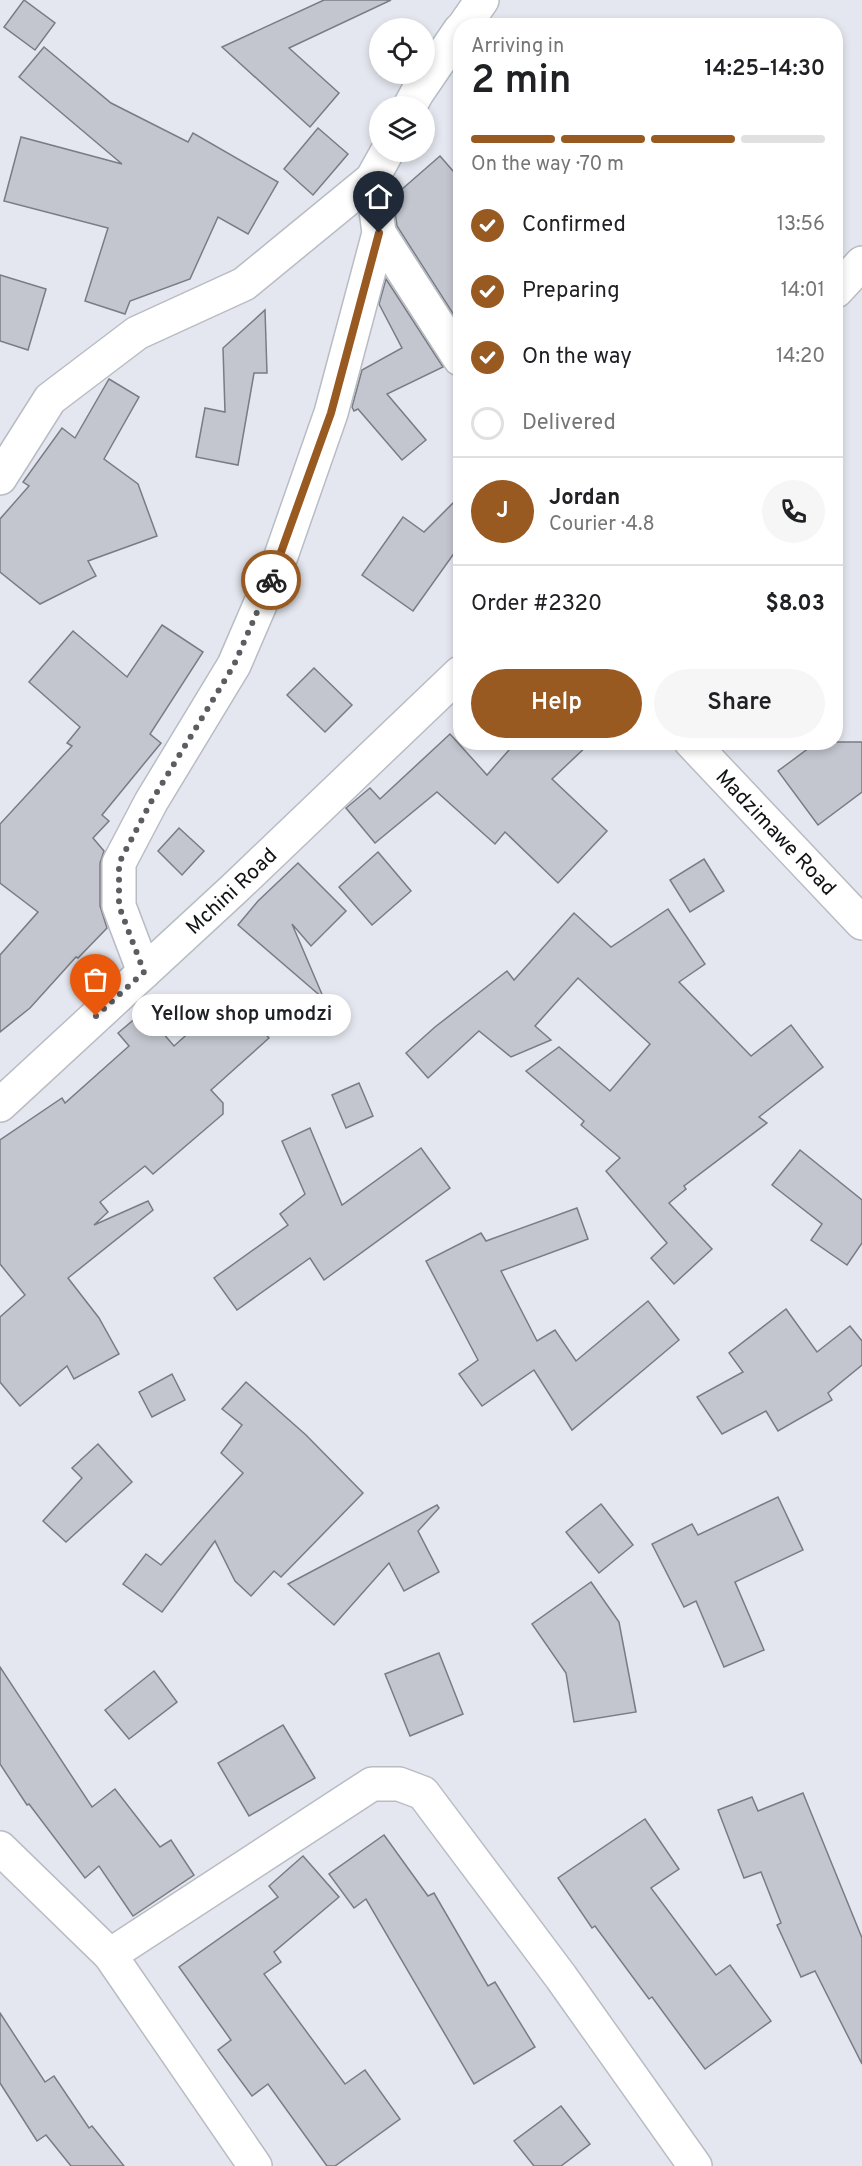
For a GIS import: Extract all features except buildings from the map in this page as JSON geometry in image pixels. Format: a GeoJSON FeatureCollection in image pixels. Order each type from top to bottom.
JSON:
{"type":"FeatureCollection","features":[{"type":"Feature","properties":{"kind":"street"},"geometry":{"type":"LineString","coordinates":[[470,18],[482,0]]}},
{"type":"Feature","properties":{"kind":"street"},"geometry":{"type":"LineString","coordinates":[[415,96],[453,40]]}},
{"type":"Feature","properties":{"kind":"street"},"geometry":{"type":"LineString","coordinates":[[144,972],[119,906],[119,863],[151,802],[234,665],[281,556],[331,413],[379,233],[380,165]]}},
{"type":"Feature","properties":{"kind":"street"},"geometry":{"type":"LineString","coordinates":[[0,478],[50,399],[137,333],[244,284],[380,165]]}},
{"type":"Feature","properties":{"kind":"street"},"geometry":{"type":"LineString","coordinates":[[379,233],[453,348]]}},
{"type":"Feature","properties":{"kind":"street","name":"Mchini Road"},"geometry":{"type":"LineString","coordinates":[[0,1105],[453,680]]}},
{"type":"Feature","properties":{"kind":"street","name":"Madzimawe Road"},"geometry":{"type":"LineString","coordinates":[[699,750],[862,923]]}},
{"type":"Feature","properties":{"kind":"street"},"geometry":{"type":"LineString","coordinates":[[110,1955],[372,1784],[399,1784],[423,1793],[561,1977],[695,2166]]}},
{"type":"Feature","properties":{"kind":"street"},"geometry":{"type":"LineString","coordinates":[[0,1848],[110,1955],[255,2166]]}},
{"type":"Feature","properties":{"kind":"way so far"},"geometry":{"type":"LineString","coordinates":[[96,1016],[144,972],[119,906],[119,863],[151,802],[234,665],[271,580]]}},
{"type":"Feature","properties":{"kind":"place","name":"Yellow shop umodzi"},"geometry":{"type":"Point","coordinates":[96,1016]}},
{"type":"Feature","properties":{"kind":"route"},"geometry":{"type":"LineString","coordinates":[[271,580],[331,413],[379,233]]}}]}
